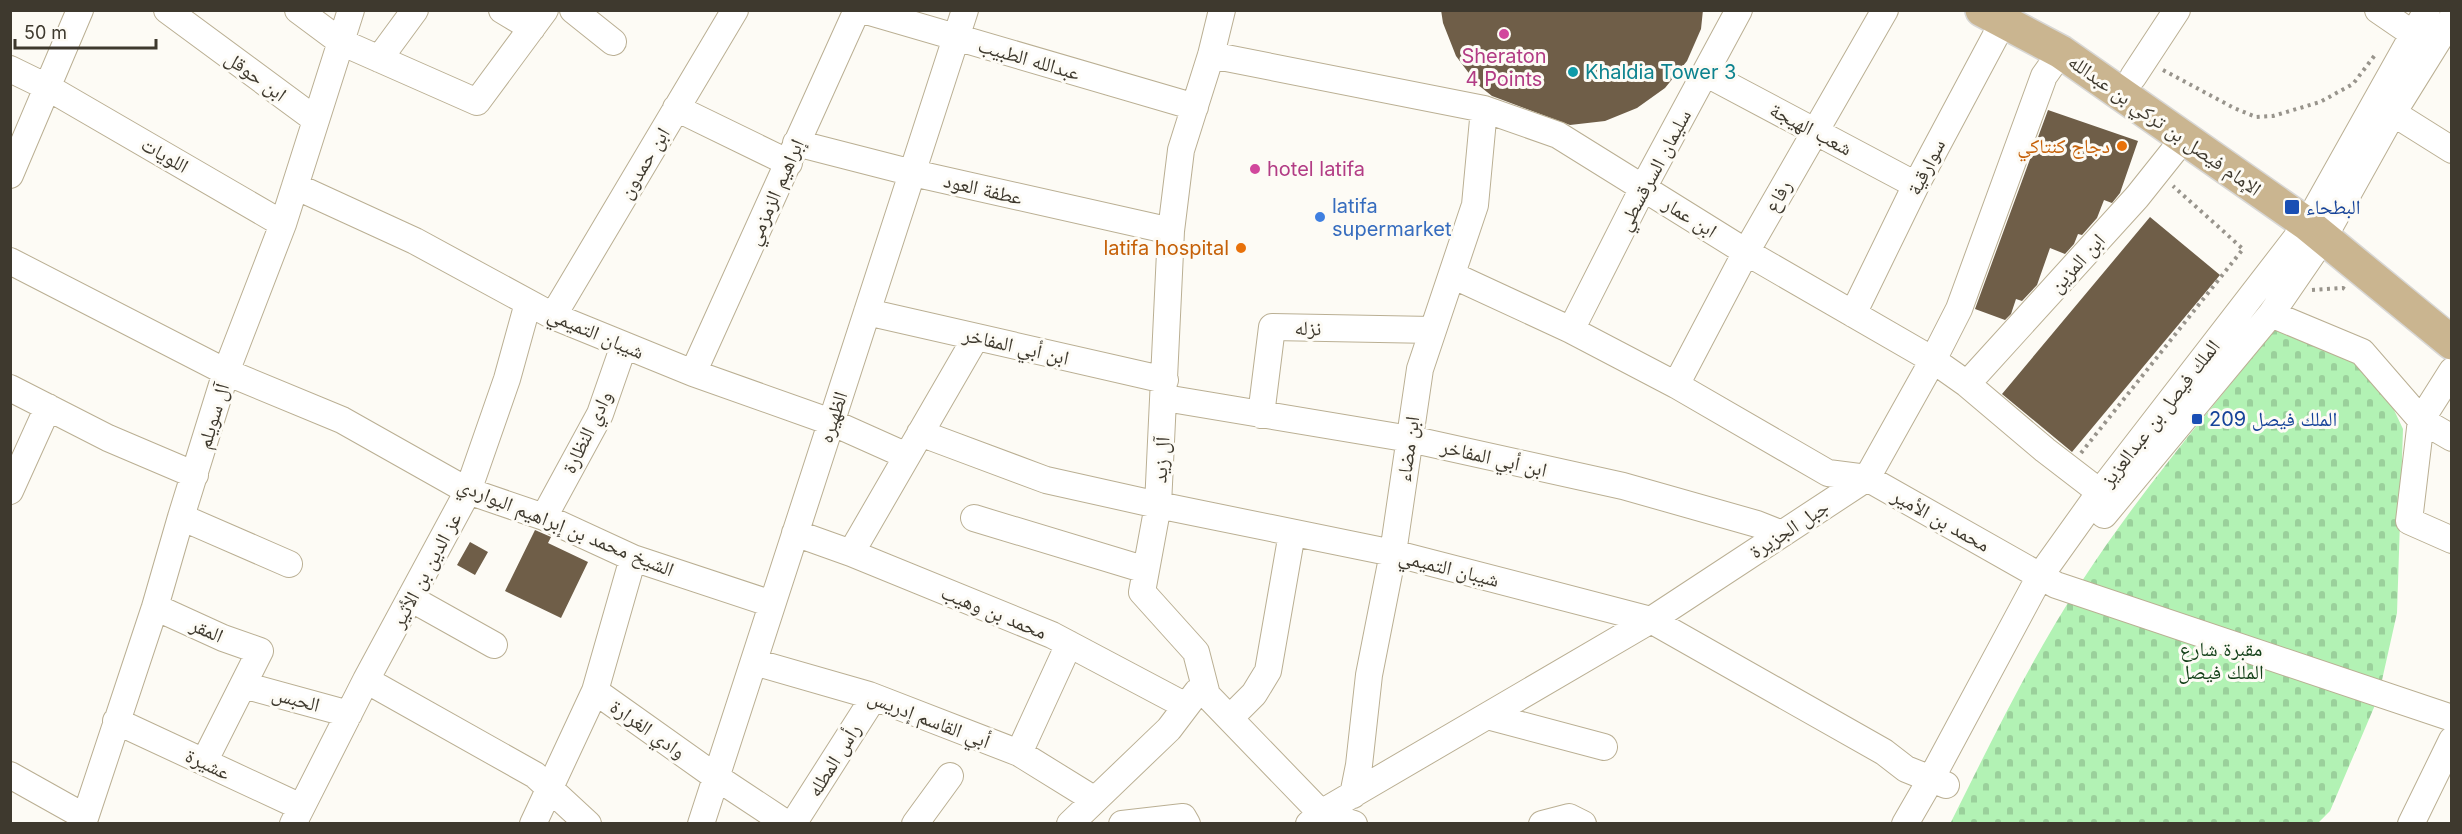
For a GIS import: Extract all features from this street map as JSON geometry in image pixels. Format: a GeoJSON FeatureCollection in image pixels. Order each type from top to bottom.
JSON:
{"type":"FeatureCollection","features":[{"type":"Feature","properties":{"kind":"main road","name":"الإمام فيصل بن تركي بن عبدالله"},"geometry":{"type":"LineString","coordinates":[[2000,14],[2138,69],[2320,222],[2451,343]]}},
{"type":"Feature","properties":{"kind":"main road","name":"الإمام فيصل بن تركي بن عبدالله"},"geometry":{"type":"LineString","coordinates":[[2000,14],[2061,52],[2184,138],[2320,222],[2451,320]]}},
{"type":"Feature","properties":{"kind":"street"},"geometry":{"type":"LineString","coordinates":[[10,175],[80,10]]}},
{"type":"Feature","properties":{"kind":"street","name":"ابن حوقل"},"geometry":{"type":"LineString","coordinates":[[167,10],[316,120]]}},
{"type":"Feature","properties":{"kind":"street"},"geometry":{"type":"LineString","coordinates":[[298,10],[341,42],[477,102],[539,19],[502,10]]}},
{"type":"Feature","properties":{"kind":"street","name":"آل سويلم"},"geometry":{"type":"LineString","coordinates":[[84,820],[155,607],[180,516],[195,475],[226,372],[283,224],[351,10]]}},
{"type":"Feature","properties":{"kind":"street"},"geometry":{"type":"LineString","coordinates":[[379,59],[415,10]]}},
{"type":"Feature","properties":{"kind":"street"},"geometry":{"type":"LineString","coordinates":[[573,10],[613,42]]}},
{"type":"Feature","properties":{"kind":"street","name":"ابن حمدون"},"geometry":{"type":"LineString","coordinates":[[552,316],[735,10]]}},
{"type":"Feature","properties":{"kind":"street","name":"إبراهيم الزمزمي"},"geometry":{"type":"LineString","coordinates":[[693,373],[856,10]]}},
{"type":"Feature","properties":{"kind":"street","name":"عبدالله الطبيب"},"geometry":{"type":"LineString","coordinates":[[863,10],[1195,107]]}},
{"type":"Feature","properties":{"kind":"street","name":"الظهيره"},"geometry":{"type":"LineString","coordinates":[[701,824],[965,10]]}},
{"type":"Feature","properties":{"kind":"street","name":"آل زيد"},"geometry":{"type":"LineString","coordinates":[[1222,10],[1211,55],[1181,150],[1171,231],[1158,505],[1142,592],[1196,652],[1206,695],[1230,718],[1315,818],[1354,824]]}},
{"type":"Feature","properties":{"kind":"street","name":"سليمان السرقسطي"},"geometry":{"type":"LineString","coordinates":[[1571,330],[1643,188],[1739,10]]}},
{"type":"Feature","properties":{"kind":"street","name":"رفاع"},"geometry":{"type":"LineString","coordinates":[[1676,385],[1746,252],[1885,10]]}},
{"type":"Feature","properties":{"kind":"street"},"geometry":{"type":"LineString","coordinates":[[2138,69],[2176,10]]}},
{"type":"Feature","properties":{"kind":"street","name":"الملك فيصل بن عبدالعزيز"},"geometry":{"type":"LineString","coordinates":[[2107,498],[2271,315],[2320,222],[2395,22],[2427,10]]}},
{"type":"Feature","properties":{"kind":"street","name":"سوارقية"},"geometry":{"type":"LineString","coordinates":[[1853,314],[2000,14]]}},
{"type":"Feature","properties":{"kind":"street","name":"الملك فيصل بن عبدالعزيز"},"geometry":{"type":"LineString","coordinates":[[1925,824],[1939,782],[2048,581],[2107,498],[2320,222],[2393,112],[2451,18]]}},
{"type":"Feature","properties":{"kind":"street","name":"جبل الجزيرة"},"geometry":{"type":"LineString","coordinates":[[1315,818],[1651,620],[1867,478],[1959,309],[2044,76],[2061,52]]}},
{"type":"Feature","properties":{"kind":"street","name":"ابن عمار"},"geometry":{"type":"LineString","coordinates":[[1211,55],[1484,109],[1558,135],[1746,252],[1933,360],[1967,384],[2107,498]]}},
{"type":"Feature","properties":{"kind":"street","name":"اللويات"},"geometry":{"type":"LineString","coordinates":[[10,69],[47,87],[283,224]]}},
{"type":"Feature","properties":{"kind":"street","name":"شعب الهيجة"},"geometry":{"type":"LineString","coordinates":[[1705,73],[1916,185]]}},
{"type":"Feature","properties":{"kind":"street","name":"عطفة العود"},"geometry":{"type":"LineString","coordinates":[[676,108],[793,153],[913,173],[1171,231]]}},
{"type":"Feature","properties":{"kind":"street","name":"ابن مضاء"},"geometry":{"type":"LineString","coordinates":[[1353,795],[1359,765],[1369,675],[1393,553],[1420,369],[1475,205],[1484,109]]}},
{"type":"Feature","properties":{"kind":"street"},"geometry":{"type":"LineString","coordinates":[[2393,112],[2451,150]]}},
{"type":"Feature","properties":{"kind":"street","name":"ابن المزين"},"geometry":{"type":"LineString","coordinates":[[1967,384],[2136,197],[2184,138]]}},
{"type":"Feature","properties":{"kind":"street","name":"شيبان التميمي"},"geometry":{"type":"LineString","coordinates":[[295,186],[415,241],[552,316],[693,373],[831,422],[907,456]]}},
{"type":"Feature","properties":{"kind":"street","name":"الشيخ محمد بن إبراهيم البواردي"},"geometry":{"type":"LineString","coordinates":[[10,261],[226,372],[342,420],[468,491],[544,517],[633,558],[772,604]]}},
{"type":"Feature","properties":{"kind":"street","name":"محمد بن الأمير"},"geometry":{"type":"LineString","coordinates":[[1452,275],[1571,330],[1676,385],[1828,473],[1867,478],[2048,581],[2451,718]]}},
{"type":"Feature","properties":{"kind":"street","name":"عز الدين بن الأثير"},"geometry":{"type":"LineString","coordinates":[[297,815],[366,680],[468,491],[507,379],[528,303]]}},
{"type":"Feature","properties":{"kind":"street","name":"ابن أبي المفاخر"},"geometry":{"type":"LineString","coordinates":[[867,312],[976,337],[1261,415],[1410,440],[1623,486],[1758,524],[1782,534]]}},
{"type":"Feature","properties":{"kind":"street"},"geometry":{"type":"LineString","coordinates":[[2271,315],[2362,352],[2421,420],[2451,438]]}},
{"type":"Feature","properties":{"kind":"street","name":"نزله"},"geometry":{"type":"LineString","coordinates":[[1261,415],[1272,327],[1433,330]]}},
{"type":"Feature","properties":{"kind":"street"},"geometry":{"type":"LineString","coordinates":[[851,553],[976,337]]}},
{"type":"Feature","properties":{"kind":"street","name":"وادي النظارة"},"geometry":{"type":"LineString","coordinates":[[544,517],[600,414],[624,345]]}},
{"type":"Feature","properties":{"kind":"street"},"geometry":{"type":"LineString","coordinates":[[2451,371],[2421,420],[2409,521],[2451,540]]}},
{"type":"Feature","properties":{"kind":"street"},"geometry":{"type":"LineString","coordinates":[[10,388],[108,438],[195,475]]}},
{"type":"Feature","properties":{"kind":"street"},"geometry":{"type":"LineString","coordinates":[[10,491],[48,407]]}},
{"type":"Feature","properties":{"kind":"street","name":"شيبان التميمي"},"geometry":{"type":"LineString","coordinates":[[920,432],[1046,480],[1393,553],[1651,620],[1884,752],[1906,769],[1939,782]]}},
{"type":"Feature","properties":{"kind":"street"},"geometry":{"type":"LineString","coordinates":[[180,516],[289,564]]}},
{"type":"Feature","properties":{"kind":"street"},"geometry":{"type":"LineString","coordinates":[[974,518],[1146,570]]}},
{"type":"Feature","properties":{"kind":"street"},"geometry":{"type":"LineString","coordinates":[[1230,718],[1254,694],[1269,671],[1292,533]]}},
{"type":"Feature","properties":{"kind":"street","name":"محمد بن وهيب"},"geometry":{"type":"LineString","coordinates":[[795,534],[851,553],[1052,635],[1186,706]]}},
{"type":"Feature","properties":{"kind":"street","name":"وادي الغرارة"},"geometry":{"type":"LineString","coordinates":[[633,558],[595,691],[785,823]]}},
{"type":"Feature","properties":{"kind":"street"},"geometry":{"type":"LineString","coordinates":[[410,598],[494,645]]}},
{"type":"Feature","properties":{"kind":"street","name":"المقر"},"geometry":{"type":"LineString","coordinates":[[155,607],[223,638],[260,651],[243,685]]}},
{"type":"Feature","properties":{"kind":"street"},"geometry":{"type":"LineString","coordinates":[[1019,753],[1069,644]]}},
{"type":"Feature","properties":{"kind":"street","name":"أبي القاسم إدريس"},"geometry":{"type":"LineString","coordinates":[[753,662],[874,697],[1019,753],[1095,800]]}},
{"type":"Feature","properties":{"kind":"street"},"geometry":{"type":"LineString","coordinates":[[366,680],[535,775],[588,824]]}},
{"type":"Feature","properties":{"kind":"street"},"geometry":{"type":"LineString","coordinates":[[1070,824],[1169,729],[1204,683]]}},
{"type":"Feature","properties":{"kind":"street"},"geometry":{"type":"LineString","coordinates":[[204,762],[243,685]]}},
{"type":"Feature","properties":{"kind":"street","name":"الحبس"},"geometry":{"type":"LineString","coordinates":[[243,685],[349,714]]}},
{"type":"Feature","properties":{"kind":"street"},"geometry":{"type":"LineString","coordinates":[[533,824],[595,691]]}},
{"type":"Feature","properties":{"kind":"street","name":"رأس المطله"},"geometry":{"type":"LineString","coordinates":[[785,823],[874,697]]}},
{"type":"Feature","properties":{"kind":"street"},"geometry":{"type":"LineString","coordinates":[[1487,716],[1604,747]]}},
{"type":"Feature","properties":{"kind":"street","name":"عشيرة"},"geometry":{"type":"LineString","coordinates":[[116,721],[204,762],[297,815]]}},
{"type":"Feature","properties":{"kind":"street"},"geometry":{"type":"LineString","coordinates":[[2411,824],[2451,740]]}},
{"type":"Feature","properties":{"kind":"street"},"geometry":{"type":"LineString","coordinates":[[10,775],[84,820]]}},
{"type":"Feature","properties":{"kind":"street"},"geometry":{"type":"LineString","coordinates":[[915,824],[950,776]]}},
{"type":"Feature","properties":{"kind":"street","name":"الملك فيصل بن عبدالعزيز"},"geometry":{"type":"LineString","coordinates":[[1905,824],[1939,782]]}},
{"type":"Feature","properties":{"kind":"street"},"geometry":{"type":"LineString","coordinates":[[1542,824],[1569,816],[1583,824]]}},
{"type":"Feature","properties":{"kind":"street"},"geometry":{"type":"LineString","coordinates":[[1122,824],[1183,817],[1187,824]]}},
{"type":"Feature","properties":{"kind":"path"},"geometry":{"type":"LineString","coordinates":[[2138,69],[2256,117],[2272,116],[2320,102],[2353,84],[2395,22]]}},
{"type":"Feature","properties":{"kind":"path"},"geometry":{"type":"LineString","coordinates":[[2068,468],[2243,249],[2156,170]]}},
{"type":"Feature","properties":{"kind":"path"},"geometry":{"type":"LineString","coordinates":[[2309,290],[2343,288],[2351,294]]}},
{"type":"Feature","properties":{"kind":"green space","name":"مقبرة شارع الملك فيصل"},"geometry":{"type":"Polygon","coordinates":[[[2285,318],[2370,359],[2403,429],[2397,613],[2378,698],[2330,811],[2317,824],[1950,824],[2028,672],[2103,549],[2153,481],[2285,318]]]}},
{"type":"Feature","properties":{"kind":"building","name":"Khaldia Tower 3"},"geometry":{"type":"Polygon","coordinates":[[[1441,10],[1703,10],[1701,29],[1687,61],[1665,88],[1637,108],[1605,121],[1570,125],[1492,96],[1477,84],[1456,56],[1443,23],[1441,10]]]}},
{"type":"Feature","properties":{"kind":"building"},"geometry":{"type":"Polygon","coordinates":[[[2048,110],[2138,141],[2120,193],[2112,203],[2104,200],[2097,218],[2082,235],[2078,234],[2074,244],[2065,254],[2050,248],[2037,285],[2022,301],[2016,299],[2011,314],[2005,320],[1975,309],[2048,110]]]}},
{"type":"Feature","properties":{"kind":"building"},"geometry":{"type":"Polygon","coordinates":[[[2150,217],[2220,275],[2072,452],[2002,394],[2150,217]]]}},
{"type":"Feature","properties":{"kind":"building"},"geometry":{"type":"Polygon","coordinates":[[[535,530],[551,537],[548,543],[588,562],[561,618],[505,591],[535,530]]]}},
{"type":"Feature","properties":{"kind":"building"},"geometry":{"type":"Polygon","coordinates":[[[470,542],[488,552],[475,575],[457,565],[470,542]]]}},
{"type":"Feature","properties":{"kind":"place","name":"Sheraton 4 Points"},"geometry":{"type":"Point","coordinates":[1504,34]}},
{"type":"Feature","properties":{"kind":"place","name":"Khaldia Tower 3"},"geometry":{"type":"Point","coordinates":[1573,72]}},
{"type":"Feature","properties":{"kind":"place","name":"دجاج كنتاكي"},"geometry":{"type":"Point","coordinates":[2122,146]}},
{"type":"Feature","properties":{"kind":"place","name":"hotel latifa"},"geometry":{"type":"Point","coordinates":[1255,169]}},
{"type":"Feature","properties":{"kind":"place","name":"البطحاء"},"geometry":{"type":"Point","coordinates":[2292,207]}},
{"type":"Feature","properties":{"kind":"place","name":"latifa supermarket"},"geometry":{"type":"Point","coordinates":[1320,217]}},
{"type":"Feature","properties":{"kind":"place","name":"latifa hospital"},"geometry":{"type":"Point","coordinates":[1241,248]}},
{"type":"Feature","properties":{"kind":"place","name":"الملك فيصل 209"},"geometry":{"type":"Point","coordinates":[2197,419]}}]}
